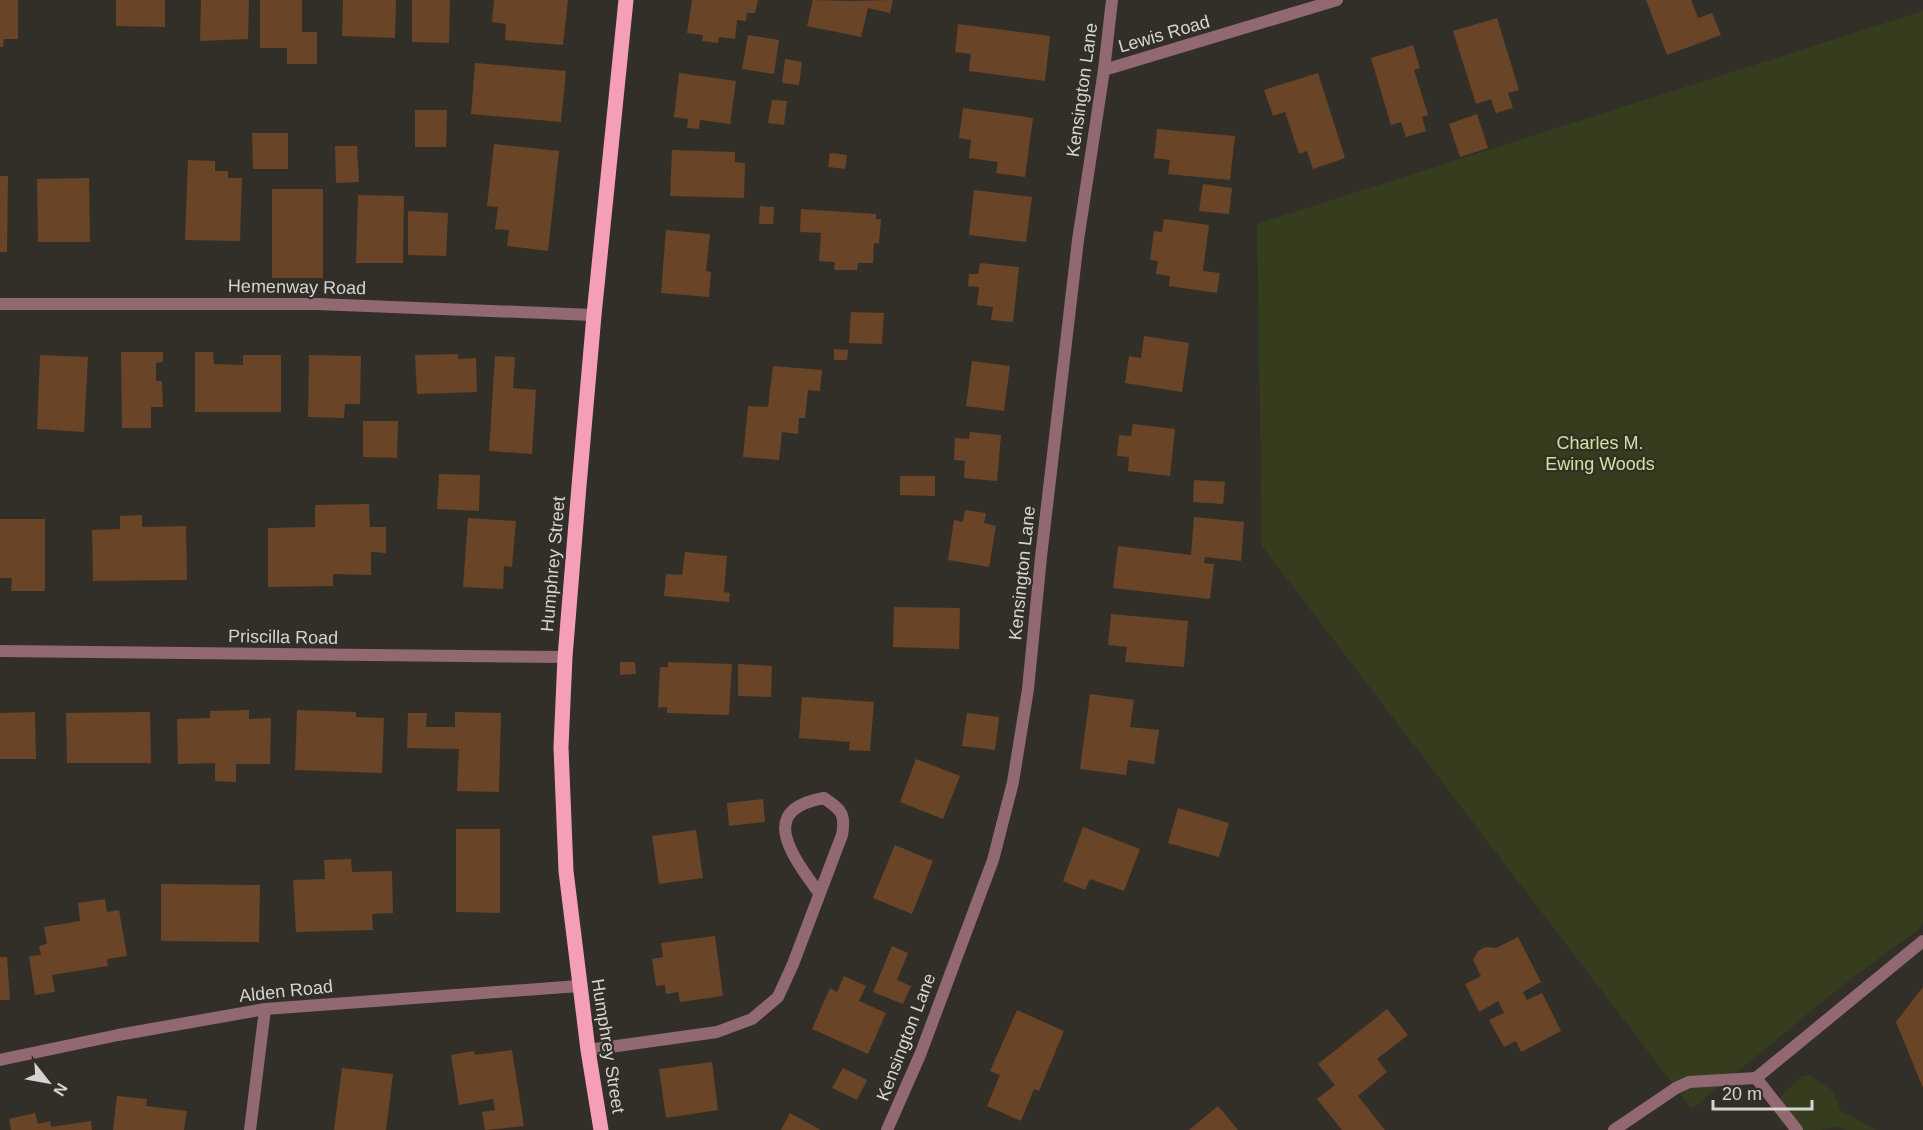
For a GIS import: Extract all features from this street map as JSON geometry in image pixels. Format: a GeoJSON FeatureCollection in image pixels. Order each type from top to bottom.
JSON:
{"type":"FeatureCollection","features":[{"type":"Feature","properties":{"kind":"main road","name":"Humphrey Street"},"geometry":{"type":"LineString","coordinates":[[602,1130],[579,986],[566,871],[561,747],[565,657],[594,315],[626,0]]}},
{"type":"Feature","properties":{"kind":"street","name":"Kensington Lane"},"geometry":{"type":"LineString","coordinates":[[887,1130],[920,1055],[993,860],[1013,782],[1028,689],[1047,498],[1077,251],[1112,0]]}},
{"type":"Feature","properties":{"kind":"street","name":"Lewis Road"},"geometry":{"type":"LineString","coordinates":[[1104,70],[1337,0]]}},
{"type":"Feature","properties":{"kind":"street","name":"Hemenway Road"},"geometry":{"type":"LineString","coordinates":[[0,304],[317,304],[594,315]]}},
{"type":"Feature","properties":{"kind":"street","name":"Priscilla Road"},"geometry":{"type":"LineString","coordinates":[[0,651],[565,657]]}},
{"type":"Feature","properties":{"kind":"street"},"geometry":{"type":"LineString","coordinates":[[588,1050],[717,1032],[752,1019],[778,997],[793,964],[842,835],[845,820],[838,808],[824,798],[807,801],[790,813],[784,829],[788,844],[800,867],[819,893]]}},
{"type":"Feature","properties":{"kind":"street"},"geometry":{"type":"LineString","coordinates":[[1614,1130],[1676,1088],[1689,1082],[1756,1077],[1923,941]]}},
{"type":"Feature","properties":{"kind":"street","name":"Alden Road"},"geometry":{"type":"LineString","coordinates":[[0,1060],[118,1035],[265,1009],[579,986]]}},
{"type":"Feature","properties":{"kind":"street"},"geometry":{"type":"LineString","coordinates":[[250,1130],[265,1009]]}},
{"type":"Feature","properties":{"kind":"street"},"geometry":{"type":"LineString","coordinates":[[1756,1077],[1797,1130]]}},
{"type":"Feature","properties":{"kind":"green space","name":"Charles M. Ewing Woods"},"geometry":{"type":"Polygon","coordinates":[[[1923,11],[1923,922],[1918,930],[1844,984],[1692,1109],[1262,546],[1257,224],[1923,11]]]}},
{"type":"Feature","properties":{"kind":"green space"},"geometry":{"type":"Polygon","coordinates":[[[1809,1075],[1833,1091],[1841,1111],[1877,1130],[1847,1130],[1837,1126],[1819,1130],[1789,1130],[1779,1121],[1775,1102],[1801,1077],[1809,1075]]]}},
{"type":"Feature","properties":{"kind":"building"},"geometry":{"type":"Polygon","coordinates":[[[0,0],[18,0],[18,39],[4,39],[3,47],[0,47],[0,0]]]}},
{"type":"Feature","properties":{"kind":"building"},"geometry":{"type":"Polygon","coordinates":[[[116,0],[165,0],[165,27],[116,26],[116,0]]]}},
{"type":"Feature","properties":{"kind":"building"},"geometry":{"type":"Polygon","coordinates":[[[201,0],[249,0],[248,39],[200,41],[201,0]]]}},
{"type":"Feature","properties":{"kind":"building"},"geometry":{"type":"Polygon","coordinates":[[[260,0],[302,0],[302,32],[317,32],[317,64],[287,64],[287,48],[260,48],[260,0]]]}},
{"type":"Feature","properties":{"kind":"building"},"geometry":{"type":"Polygon","coordinates":[[[343,0],[396,0],[395,38],[342,36],[343,0]]]}},
{"type":"Feature","properties":{"kind":"building"},"geometry":{"type":"Polygon","coordinates":[[[412,0],[450,0],[449,43],[412,42],[412,0]]]}},
{"type":"Feature","properties":{"kind":"building"},"geometry":{"type":"Polygon","coordinates":[[[494,0],[568,0],[563,45],[505,40],[506,24],[492,22],[494,0]]]}},
{"type":"Feature","properties":{"kind":"building"},"geometry":{"type":"Polygon","coordinates":[[[692,0],[758,0],[755,13],[747,13],[746,21],[737,20],[735,39],[719,37],[718,43],[702,41],[703,35],[687,33],[692,0]]]}},
{"type":"Feature","properties":{"kind":"building"},"geometry":{"type":"Polygon","coordinates":[[[813,0],[893,0],[890,13],[868,8],[861,37],[807,26],[813,0]]]}},
{"type":"Feature","properties":{"kind":"building"},"geometry":{"type":"Polygon","coordinates":[[[1646,0],[1691,0],[1698,18],[1712,13],[1721,35],[1667,55],[1646,0]]]}},
{"type":"Feature","properties":{"kind":"building"},"geometry":{"type":"Polygon","coordinates":[[[1497,18],[1519,90],[1508,93],[1513,108],[1496,113],[1491,99],[1476,104],[1453,31],[1497,18]]]}},
{"type":"Feature","properties":{"kind":"building"},"geometry":{"type":"Polygon","coordinates":[[[958,24],[1050,36],[1045,81],[969,71],[971,54],[955,52],[958,24]]]}},
{"type":"Feature","properties":{"kind":"building"},"geometry":{"type":"Polygon","coordinates":[[[748,35],[779,40],[774,74],[742,69],[748,35]]]}},
{"type":"Feature","properties":{"kind":"building"},"geometry":{"type":"Polygon","coordinates":[[[1413,45],[1420,68],[1414,70],[1428,115],[1422,117],[1426,131],[1406,137],[1401,122],[1391,125],[1371,58],[1413,45]]]}},
{"type":"Feature","properties":{"kind":"building"},"geometry":{"type":"Polygon","coordinates":[[[785,59],[802,62],[799,85],[782,83],[785,59]]]}},
{"type":"Feature","properties":{"kind":"building"},"geometry":{"type":"Polygon","coordinates":[[[475,63],[566,71],[561,122],[471,114],[475,63]]]}},
{"type":"Feature","properties":{"kind":"building"},"geometry":{"type":"Polygon","coordinates":[[[679,73],[736,81],[730,124],[700,120],[699,129],[687,128],[688,119],[674,117],[679,73]]]}},
{"type":"Feature","properties":{"kind":"building"},"geometry":{"type":"Polygon","coordinates":[[[1318,73],[1345,158],[1313,169],[1307,151],[1299,154],[1285,112],[1273,116],[1264,90],[1318,73]]]}},
{"type":"Feature","properties":{"kind":"building"},"geometry":{"type":"Polygon","coordinates":[[[772,100],[787,101],[784,125],[768,123],[772,100]]]}},
{"type":"Feature","properties":{"kind":"building"},"geometry":{"type":"Polygon","coordinates":[[[963,108],[1033,118],[1025,177],[996,173],[998,162],[969,158],[971,140],[959,138],[963,108]]]}},
{"type":"Feature","properties":{"kind":"building"},"geometry":{"type":"Polygon","coordinates":[[[415,110],[447,110],[446,147],[415,147],[415,110]]]}},
{"type":"Feature","properties":{"kind":"building"},"geometry":{"type":"Polygon","coordinates":[[[1477,114],[1488,148],[1460,157],[1449,124],[1477,114]]]}},
{"type":"Feature","properties":{"kind":"building"},"geometry":{"type":"Polygon","coordinates":[[[1157,129],[1235,136],[1230,180],[1168,174],[1170,160],[1154,158],[1157,129]]]}},
{"type":"Feature","properties":{"kind":"building"},"geometry":{"type":"Polygon","coordinates":[[[252,133],[288,133],[288,169],[253,169],[252,133]]]}},
{"type":"Feature","properties":{"kind":"building"},"geometry":{"type":"Polygon","coordinates":[[[494,144],[559,151],[548,251],[507,246],[509,230],[495,229],[498,207],[487,206],[494,144]]]}},
{"type":"Feature","properties":{"kind":"building"},"geometry":{"type":"Polygon","coordinates":[[[335,146],[357,146],[359,182],[336,183],[335,146]]]}},
{"type":"Feature","properties":{"kind":"building"},"geometry":{"type":"Polygon","coordinates":[[[672,150],[735,152],[735,162],[745,163],[744,198],[670,196],[672,150]]]}},
{"type":"Feature","properties":{"kind":"building"},"geometry":{"type":"Polygon","coordinates":[[[830,153],[847,155],[845,169],[828,167],[830,153]]]}},
{"type":"Feature","properties":{"kind":"building"},"geometry":{"type":"Polygon","coordinates":[[[188,160],[215,161],[215,171],[228,171],[228,178],[242,178],[240,241],[185,240],[188,160]]]}},
{"type":"Feature","properties":{"kind":"building"},"geometry":{"type":"Polygon","coordinates":[[[0,176],[8,176],[7,252],[0,252],[0,176]]]}},
{"type":"Feature","properties":{"kind":"building"},"geometry":{"type":"Polygon","coordinates":[[[89,178],[90,242],[38,242],[37,179],[89,178]]]}},
{"type":"Feature","properties":{"kind":"building"},"geometry":{"type":"Polygon","coordinates":[[[1203,184],[1232,188],[1229,214],[1199,211],[1203,184]]]}},
{"type":"Feature","properties":{"kind":"building"},"geometry":{"type":"Polygon","coordinates":[[[272,189],[323,189],[323,278],[272,278],[272,189]]]}},
{"type":"Feature","properties":{"kind":"building"},"geometry":{"type":"Polygon","coordinates":[[[974,190],[1032,197],[1026,242],[969,235],[974,190]]]}},
{"type":"Feature","properties":{"kind":"building"},"geometry":{"type":"Polygon","coordinates":[[[358,195],[404,196],[403,263],[356,263],[358,195]]]}},
{"type":"Feature","properties":{"kind":"building"},"geometry":{"type":"Polygon","coordinates":[[[760,206],[774,207],[773,224],[759,224],[760,206]]]}},
{"type":"Feature","properties":{"kind":"building"},"geometry":{"type":"Polygon","coordinates":[[[801,209],[876,214],[876,219],[881,219],[879,244],[874,243],[873,263],[858,263],[857,270],[834,270],[835,262],[819,261],[821,233],[800,232],[801,209]]]}},
{"type":"Feature","properties":{"kind":"building"},"geometry":{"type":"Polygon","coordinates":[[[408,211],[448,213],[446,256],[408,255],[408,211]]]}},
{"type":"Feature","properties":{"kind":"building"},"geometry":{"type":"Polygon","coordinates":[[[1164,219],[1209,225],[1203,271],[1220,273],[1217,293],[1169,286],[1170,276],[1156,274],[1158,261],[1150,260],[1154,231],[1162,232],[1164,219]]]}},
{"type":"Feature","properties":{"kind":"building"},"geometry":{"type":"Polygon","coordinates":[[[666,230],[710,234],[706,271],[711,272],[709,297],[661,293],[666,230]]]}},
{"type":"Feature","properties":{"kind":"building"},"geometry":{"type":"Polygon","coordinates":[[[980,263],[1019,267],[1013,322],[991,320],[993,307],[977,305],[979,287],[968,286],[969,274],[978,274],[980,263]]]}},
{"type":"Feature","properties":{"kind":"building"},"geometry":{"type":"Polygon","coordinates":[[[851,312],[884,313],[882,344],[849,343],[851,312]]]}},
{"type":"Feature","properties":{"kind":"building"},"geometry":{"type":"Polygon","coordinates":[[[1144,336],[1189,343],[1182,392],[1125,383],[1129,356],[1141,358],[1144,336]]]}},
{"type":"Feature","properties":{"kind":"building"},"geometry":{"type":"Polygon","coordinates":[[[834,349],[848,350],[847,360],[834,360],[834,349]]]}},
{"type":"Feature","properties":{"kind":"building"},"geometry":{"type":"Polygon","coordinates":[[[121,352],[163,352],[163,362],[156,363],[156,381],[162,381],[163,407],[151,407],[151,428],[122,428],[121,352]]]}},
{"type":"Feature","properties":{"kind":"building"},"geometry":{"type":"Polygon","coordinates":[[[195,352],[213,352],[214,364],[243,365],[243,355],[281,355],[281,412],[195,412],[195,352]]]}},
{"type":"Feature","properties":{"kind":"building"},"geometry":{"type":"Polygon","coordinates":[[[458,354],[458,359],[476,358],[477,392],[417,394],[415,355],[458,354]]]}},
{"type":"Feature","properties":{"kind":"building"},"geometry":{"type":"Polygon","coordinates":[[[40,355],[88,357],[84,432],[37,429],[40,355]]]}},
{"type":"Feature","properties":{"kind":"building"},"geometry":{"type":"Polygon","coordinates":[[[309,355],[361,356],[360,404],[345,404],[344,418],[308,417],[309,355]]]}},
{"type":"Feature","properties":{"kind":"building"},"geometry":{"type":"Polygon","coordinates":[[[495,356],[515,357],[513,388],[536,390],[532,454],[489,451],[495,356]]]}},
{"type":"Feature","properties":{"kind":"building"},"geometry":{"type":"Polygon","coordinates":[[[972,361],[1010,366],[1004,411],[966,406],[972,361]]]}},
{"type":"Feature","properties":{"kind":"building"},"geometry":{"type":"Polygon","coordinates":[[[773,366],[822,370],[820,391],[808,390],[805,418],[799,418],[798,434],[782,432],[779,460],[743,457],[748,406],[768,407],[773,366]]]}},
{"type":"Feature","properties":{"kind":"building"},"geometry":{"type":"Polygon","coordinates":[[[363,421],[398,421],[397,458],[363,457],[363,421]]]}},
{"type":"Feature","properties":{"kind":"building"},"geometry":{"type":"Polygon","coordinates":[[[1133,424],[1175,429],[1170,476],[1128,471],[1129,457],[1117,456],[1119,435],[1131,436],[1133,424]]]}},
{"type":"Feature","properties":{"kind":"building"},"geometry":{"type":"Polygon","coordinates":[[[970,432],[1001,435],[997,481],[964,478],[965,461],[954,460],[955,438],[969,439],[970,432]]]}},
{"type":"Feature","properties":{"kind":"building"},"geometry":{"type":"Polygon","coordinates":[[[439,474],[480,475],[479,511],[437,509],[439,474]]]}},
{"type":"Feature","properties":{"kind":"building"},"geometry":{"type":"Polygon","coordinates":[[[900,476],[935,476],[935,496],[900,495],[900,476]]]}},
{"type":"Feature","properties":{"kind":"building"},"geometry":{"type":"Polygon","coordinates":[[[1194,480],[1225,482],[1223,504],[1193,502],[1194,480]]]}},
{"type":"Feature","properties":{"kind":"building"},"geometry":{"type":"Polygon","coordinates":[[[369,504],[370,527],[386,527],[386,553],[371,552],[371,575],[333,574],[333,586],[268,587],[268,528],[315,527],[315,505],[369,504]]]}},
{"type":"Feature","properties":{"kind":"building"},"geometry":{"type":"Polygon","coordinates":[[[965,510],[986,513],[984,523],[996,526],[989,567],[948,560],[954,520],[963,522],[965,510]]]}},
{"type":"Feature","properties":{"kind":"building"},"geometry":{"type":"Polygon","coordinates":[[[142,515],[142,527],[186,526],[187,580],[93,581],[92,530],[120,529],[120,516],[142,515]]]}},
{"type":"Feature","properties":{"kind":"building"},"geometry":{"type":"Polygon","coordinates":[[[1194,517],[1244,522],[1241,561],[1205,557],[1204,563],[1214,564],[1210,599],[1113,588],[1118,546],[1191,555],[1194,517]]]}},
{"type":"Feature","properties":{"kind":"building"},"geometry":{"type":"Polygon","coordinates":[[[468,518],[516,521],[512,567],[504,566],[503,589],[463,587],[468,518]]]}},
{"type":"Feature","properties":{"kind":"building"},"geometry":{"type":"Polygon","coordinates":[[[0,519],[45,519],[45,591],[11,591],[12,578],[0,578],[0,519]]]}},
{"type":"Feature","properties":{"kind":"building"},"geometry":{"type":"Polygon","coordinates":[[[685,552],[727,556],[724,592],[730,593],[729,602],[664,596],[666,574],[682,575],[685,552]]]}},
{"type":"Feature","properties":{"kind":"building"},"geometry":{"type":"Polygon","coordinates":[[[894,607],[960,608],[959,649],[893,647],[894,607]]]}},
{"type":"Feature","properties":{"kind":"building"},"geometry":{"type":"Polygon","coordinates":[[[1111,614],[1188,621],[1184,667],[1125,662],[1127,647],[1108,645],[1111,614]]]}},
{"type":"Feature","properties":{"kind":"building"},"geometry":{"type":"Polygon","coordinates":[[[620,662],[635,662],[636,674],[620,675],[620,662]]]}},
{"type":"Feature","properties":{"kind":"building"},"geometry":{"type":"Polygon","coordinates":[[[668,662],[732,664],[729,715],[667,713],[667,707],[658,708],[660,667],[668,667],[668,662]]]}},
{"type":"Feature","properties":{"kind":"building"},"geometry":{"type":"Polygon","coordinates":[[[738,664],[772,666],[771,697],[738,696],[738,664]]]}},
{"type":"Feature","properties":{"kind":"building"},"geometry":{"type":"Polygon","coordinates":[[[1090,694],[1134,700],[1130,727],[1159,730],[1154,764],[1128,760],[1126,775],[1080,769],[1090,694]]]}},
{"type":"Feature","properties":{"kind":"building"},"geometry":{"type":"Polygon","coordinates":[[[802,697],[874,702],[870,751],[849,750],[850,742],[799,738],[802,697]]]}},
{"type":"Feature","properties":{"kind":"building"},"geometry":{"type":"Polygon","coordinates":[[[249,710],[249,719],[271,718],[270,764],[236,764],[236,782],[215,781],[215,763],[178,764],[177,719],[210,718],[210,711],[249,710]]]}},
{"type":"Feature","properties":{"kind":"building"},"geometry":{"type":"Polygon","coordinates":[[[297,710],[356,712],[356,717],[384,718],[382,773],[295,770],[297,710]]]}},
{"type":"Feature","properties":{"kind":"building"},"geometry":{"type":"Polygon","coordinates":[[[35,712],[36,759],[0,759],[0,713],[35,712]]]}},
{"type":"Feature","properties":{"kind":"building"},"geometry":{"type":"Polygon","coordinates":[[[150,712],[151,763],[67,763],[66,713],[150,712]]]}},
{"type":"Feature","properties":{"kind":"building"},"geometry":{"type":"Polygon","coordinates":[[[455,712],[501,713],[499,792],[457,791],[459,749],[407,748],[408,713],[427,713],[426,727],[455,727],[455,712]]]}},
{"type":"Feature","properties":{"kind":"building"},"geometry":{"type":"Polygon","coordinates":[[[967,713],[999,717],[995,750],[962,746],[967,713]]]}},
{"type":"Feature","properties":{"kind":"building"},"geometry":{"type":"Polygon","coordinates":[[[916,759],[960,776],[943,819],[900,802],[916,759]]]}},
{"type":"Feature","properties":{"kind":"building"},"geometry":{"type":"Polygon","coordinates":[[[763,799],[765,822],[729,826],[727,803],[763,799]]]}},
{"type":"Feature","properties":{"kind":"building"},"geometry":{"type":"Polygon","coordinates":[[[1178,808],[1229,823],[1219,857],[1168,843],[1178,808]]]}},
{"type":"Feature","properties":{"kind":"building"},"geometry":{"type":"Polygon","coordinates":[[[1083,827],[1140,849],[1124,891],[1090,879],[1085,890],[1063,881],[1083,827]]]}},
{"type":"Feature","properties":{"kind":"building"},"geometry":{"type":"Polygon","coordinates":[[[456,829],[500,829],[500,913],[456,912],[456,829]]]}},
{"type":"Feature","properties":{"kind":"building"},"geometry":{"type":"Polygon","coordinates":[[[696,830],[703,878],[659,884],[652,836],[696,830]]]}},
{"type":"Feature","properties":{"kind":"building"},"geometry":{"type":"Polygon","coordinates":[[[895,845],[933,861],[912,914],[873,898],[895,845]]]}},
{"type":"Feature","properties":{"kind":"building"},"geometry":{"type":"Polygon","coordinates":[[[351,859],[352,872],[392,871],[393,913],[372,914],[373,930],[296,932],[293,880],[325,879],[324,860],[351,859]]]}},
{"type":"Feature","properties":{"kind":"building"},"geometry":{"type":"Polygon","coordinates":[[[161,884],[260,885],[259,942],[161,941],[161,884]]]}},
{"type":"Feature","properties":{"kind":"building"},"geometry":{"type":"Polygon","coordinates":[[[105,899],[107,912],[119,910],[127,956],[107,959],[108,966],[52,975],[55,992],[35,995],[29,956],[41,955],[39,946],[47,944],[44,927],[80,921],[78,903],[105,899]]]}},
{"type":"Feature","properties":{"kind":"building"},"geometry":{"type":"Polygon","coordinates":[[[715,936],[723,996],[680,1002],[678,992],[666,994],[665,985],[656,986],[652,959],[663,957],[661,943],[715,936]]]}},
{"type":"Feature","properties":{"kind":"building"},"geometry":{"type":"Polygon","coordinates":[[[1518,937],[1541,982],[1523,992],[1527,1000],[1542,993],[1561,1031],[1521,1052],[1516,1041],[1504,1047],[1489,1020],[1504,1013],[1498,1001],[1479,1012],[1465,984],[1481,976],[1473,960],[1478,951],[1486,947],[1496,948],[1518,937]]]}},
{"type":"Feature","properties":{"kind":"building"},"geometry":{"type":"Polygon","coordinates":[[[892,946],[908,953],[897,980],[911,986],[903,1004],[873,992],[892,946]]]}},
{"type":"Feature","properties":{"kind":"building"},"geometry":{"type":"Polygon","coordinates":[[[0,957],[7,957],[10,1000],[0,1000],[0,957]]]}},
{"type":"Feature","properties":{"kind":"building"},"geometry":{"type":"Polygon","coordinates":[[[844,976],[866,986],[859,1001],[886,1013],[868,1054],[812,1029],[830,988],[837,992],[844,976]]]}},
{"type":"Feature","properties":{"kind":"building"},"geometry":{"type":"Polygon","coordinates":[[[1923,987],[1923,1088],[1896,1022],[1923,987]]]}},
{"type":"Feature","properties":{"kind":"building"},"geometry":{"type":"Polygon","coordinates":[[[1387,1009],[1408,1035],[1377,1059],[1387,1072],[1358,1096],[1385,1130],[1342,1130],[1317,1099],[1335,1085],[1318,1064],[1387,1009]]]}},
{"type":"Feature","properties":{"kind":"building"},"geometry":{"type":"Polygon","coordinates":[[[1017,1010],[1064,1031],[1039,1091],[1034,1089],[1021,1121],[987,1106],[1000,1075],[990,1071],[1017,1010]]]}},
{"type":"Feature","properties":{"kind":"building"},"geometry":{"type":"Polygon","coordinates":[[[512,1050],[524,1126],[485,1130],[482,1112],[495,1110],[493,1099],[459,1105],[451,1055],[474,1051],[475,1055],[512,1050]]]}},
{"type":"Feature","properties":{"kind":"building"},"geometry":{"type":"Polygon","coordinates":[[[712,1062],[718,1110],[666,1118],[659,1069],[712,1062]]]}},
{"type":"Feature","properties":{"kind":"building"},"geometry":{"type":"Polygon","coordinates":[[[342,1068],[393,1074],[386,1130],[334,1130],[342,1068]]]}},
{"type":"Feature","properties":{"kind":"building"},"geometry":{"type":"Polygon","coordinates":[[[843,1068],[867,1080],[857,1100],[832,1088],[843,1068]]]}},
{"type":"Feature","properties":{"kind":"building"},"geometry":{"type":"Polygon","coordinates":[[[117,1096],[147,1099],[146,1106],[187,1111],[184,1130],[113,1130],[117,1096]]]}},
{"type":"Feature","properties":{"kind":"building"},"geometry":{"type":"Polygon","coordinates":[[[1218,1106],[1238,1130],[1189,1130],[1218,1106]]]}},
{"type":"Feature","properties":{"kind":"building"},"geometry":{"type":"Polygon","coordinates":[[[35,1113],[38,1124],[50,1121],[51,1127],[91,1121],[92,1130],[11,1130],[9,1119],[35,1113]]]}},
{"type":"Feature","properties":{"kind":"building"},"geometry":{"type":"Polygon","coordinates":[[[790,1113],[821,1130],[781,1130],[790,1113]]]}}]}
